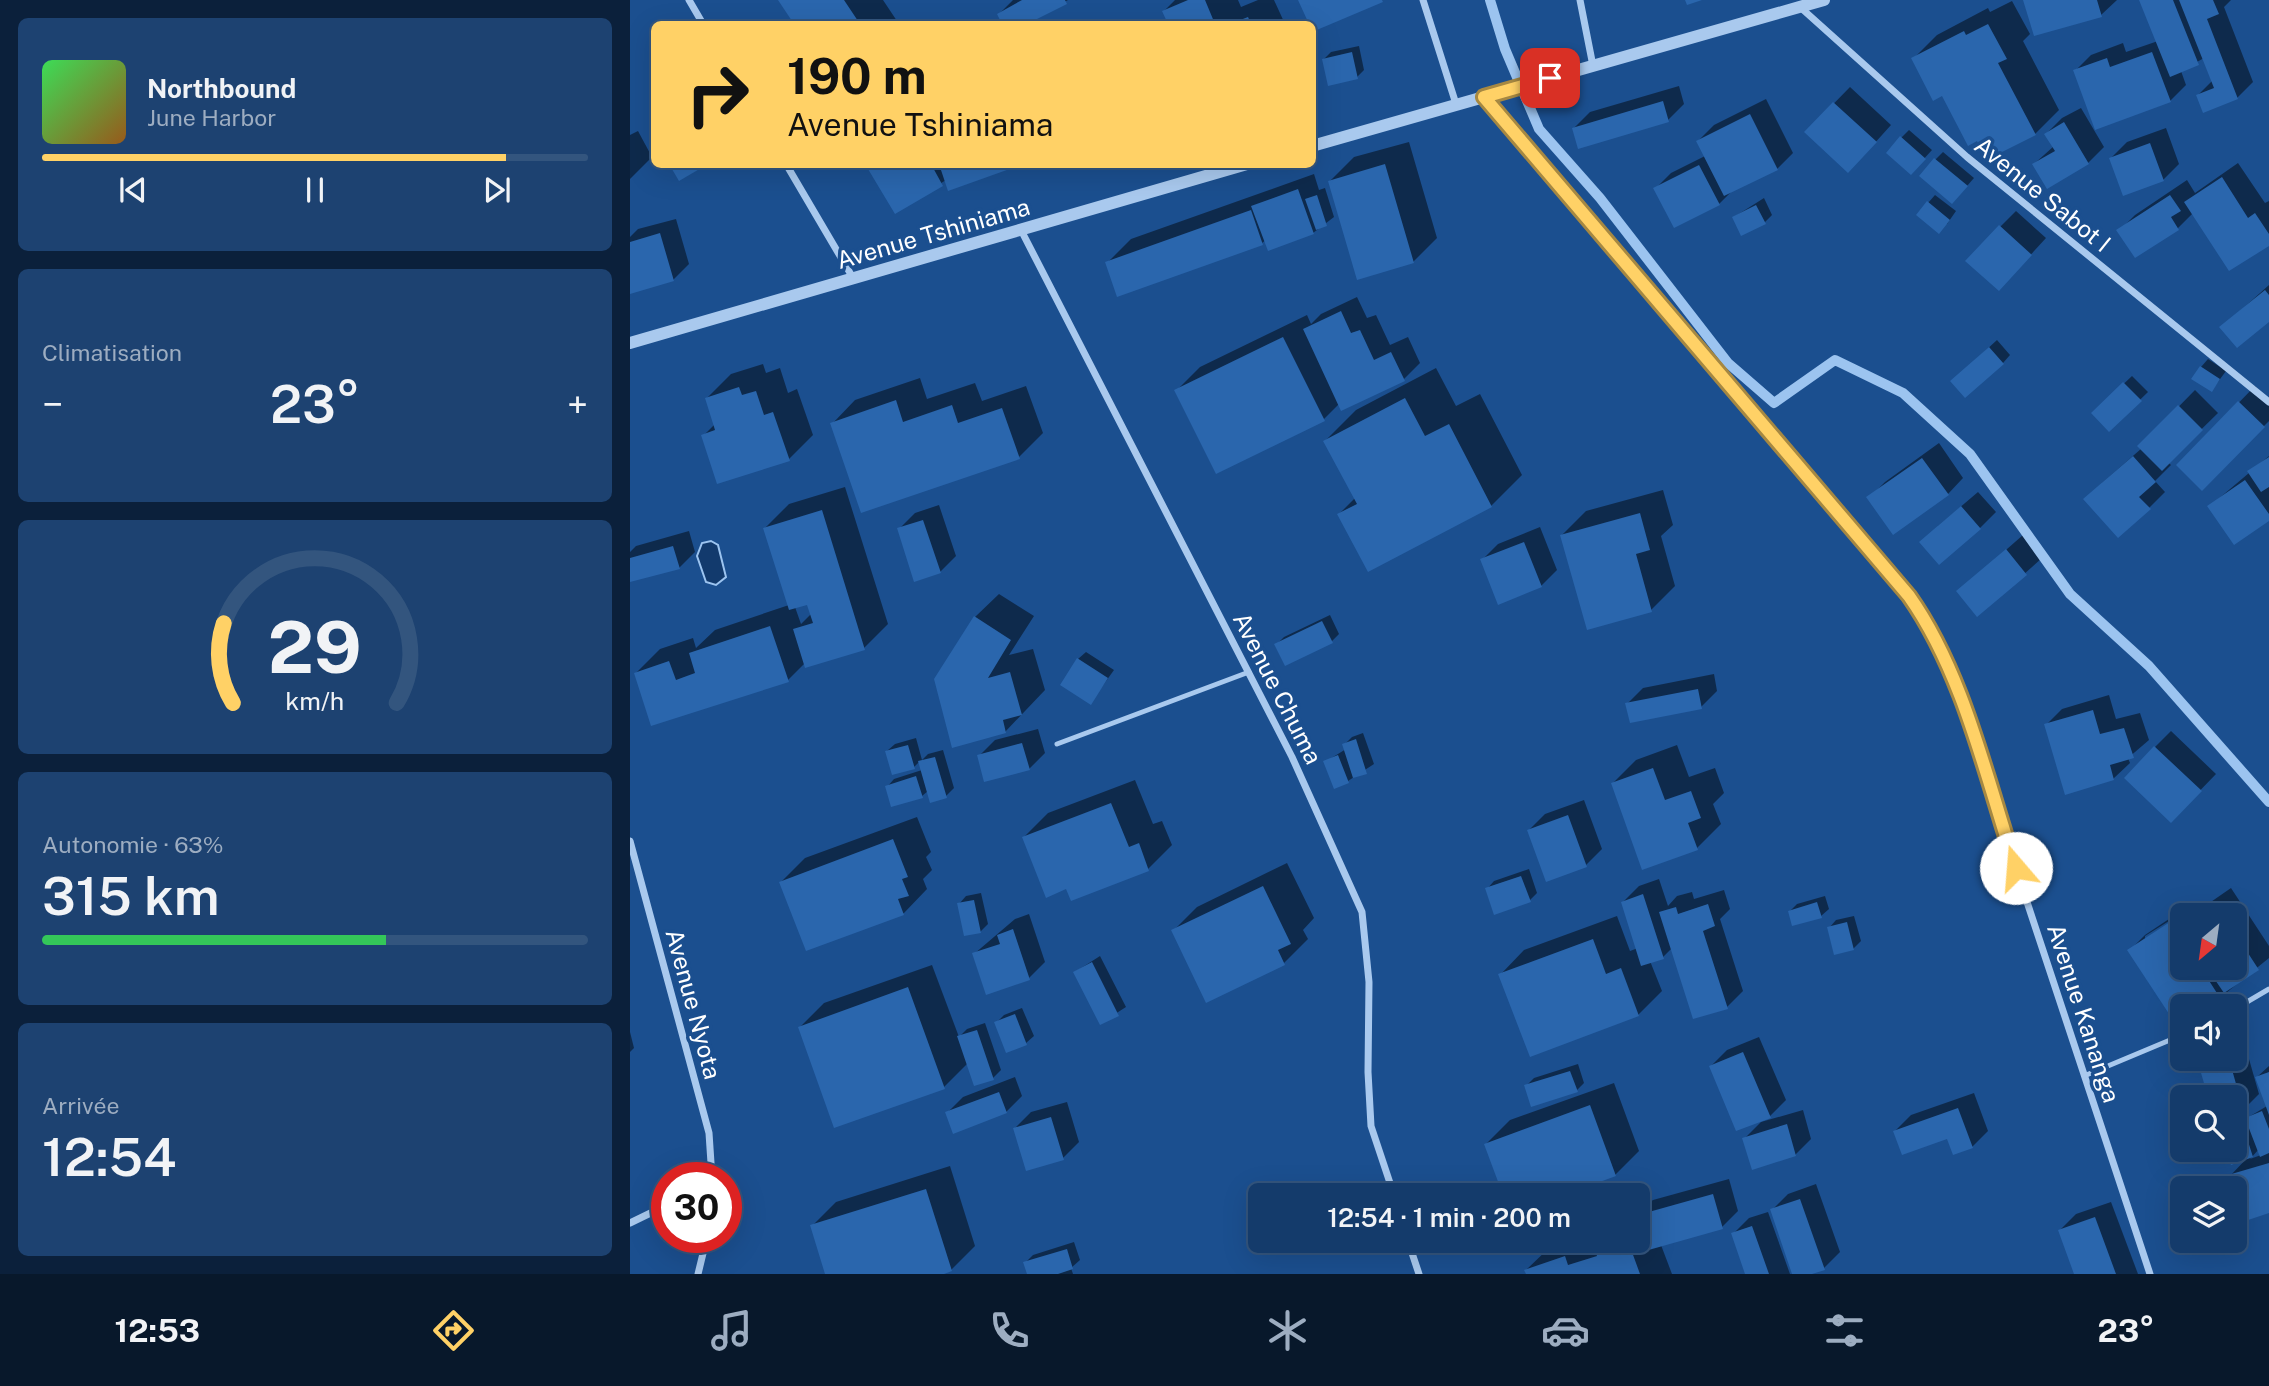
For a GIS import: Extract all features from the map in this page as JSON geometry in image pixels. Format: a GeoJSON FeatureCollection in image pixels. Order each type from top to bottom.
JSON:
{"type":"FeatureCollection","features":[{"type":"Feature","properties":{"kind":"street"},"geometry":{"type":"LineString","coordinates":[[689,0],[701,21]]}},
{"type":"Feature","properties":{"kind":"street"},"geometry":{"type":"LineString","coordinates":[[1423,0],[1456,104]]}},
{"type":"Feature","properties":{"kind":"street"},"geometry":{"type":"LineString","coordinates":[[1580,0],[1593,66]]}},
{"type":"Feature","properties":{"kind":"street"},"geometry":{"type":"LineString","coordinates":[[1316,145],[1824,0]]}},
{"type":"Feature","properties":{"kind":"street","name":"Avenue Sabot I"},"geometry":{"type":"LineString","coordinates":[[1800,7],[1966,157],[2269,402]]}},
{"type":"Feature","properties":{"kind":"street","name":"Avenue Kananga"},"geometry":{"type":"LineString","coordinates":[[1484,97],[1909,596],[1930,626],[1947,660],[2150,1274]]}},
{"type":"Feature","properties":{"kind":"street"},"geometry":{"type":"LineString","coordinates":[[788,168],[853,278]]}},
{"type":"Feature","properties":{"kind":"street","name":"Avenue Tshiniama"},"geometry":{"type":"LineString","coordinates":[[630,343],[1233,168]]}},
{"type":"Feature","properties":{"kind":"street","name":"Avenue Chuma"},"geometry":{"type":"LineString","coordinates":[[1021,230],[1292,757],[1362,912],[1369,982],[1368,1072],[1371,1126],[1390,1183]]}},
{"type":"Feature","properties":{"kind":"street","name":"Avenue Nyota"},"geometry":{"type":"LineString","coordinates":[[630,841],[709,1133],[711,1162]]}},
{"type":"Feature","properties":{"kind":"street"},"geometry":{"type":"LineString","coordinates":[[630,1223],[651,1213]]}},
{"type":"Feature","properties":{"kind":"street"},"geometry":{"type":"LineString","coordinates":[[698,1274],[703,1253]]}},
{"type":"Feature","properties":{"kind":"street"},"geometry":{"type":"LineString","coordinates":[[1412,1253],[1419,1274]]}},
{"type":"Feature","properties":{"kind":"lane"},"geometry":{"type":"LineString","coordinates":[[1057,744],[1249,672]]}},
{"type":"Feature","properties":{"kind":"lane"},"geometry":{"type":"LineString","coordinates":[[2247,1002],[2269,989]]}},
{"type":"Feature","properties":{"kind":"lane"},"geometry":{"type":"LineString","coordinates":[[2084,1076],[2170,1040]]}},
{"type":"Feature","properties":{"kind":"water"},"geometry":{"type":"Polygon","coordinates":[[[711,541],[718,545],[726,577],[716,585],[706,582],[697,556],[702,543],[711,541]]]}},
{"type":"Feature","properties":{"kind":"building"},"geometry":{"type":"Polygon","coordinates":[[[778,0],[844,0],[858,21],[792,21],[778,0]]]}},
{"type":"Feature","properties":{"kind":"building"},"geometry":{"type":"Polygon","coordinates":[[[1022,0],[1065,0],[1067,4],[1033,21],[1000,21],[997,14],[1022,0]]]}},
{"type":"Feature","properties":{"kind":"building"},"geometry":{"type":"Polygon","coordinates":[[[1188,0],[1205,0],[1214,21],[1167,21],[1162,11],[1188,0]]]}},
{"type":"Feature","properties":{"kind":"building"},"geometry":{"type":"Polygon","coordinates":[[[1298,0],[1383,2],[1316,30],[1316,21],[1308,21],[1298,0]]]}},
{"type":"Feature","properties":{"kind":"building"},"geometry":{"type":"Polygon","coordinates":[[[1685,0],[1702,0],[1687,5],[1685,0]]]}},
{"type":"Feature","properties":{"kind":"building"},"geometry":{"type":"Polygon","coordinates":[[[2023,0],[2097,0],[2102,17],[2034,36],[2023,0]]]}},
{"type":"Feature","properties":{"kind":"building"},"geometry":{"type":"Polygon","coordinates":[[[2139,0],[2173,0],[2199,65],[2170,77],[2139,0]]]}},
{"type":"Feature","properties":{"kind":"building"},"geometry":{"type":"Polygon","coordinates":[[[2179,0],[2213,0],[2219,14],[2207,19],[2238,99],[2203,113],[2196,95],[2214,88],[2179,0]]]}},
{"type":"Feature","properties":{"kind":"building"},"geometry":{"type":"Polygon","coordinates":[[[1988,24],[2007,59],[1998,63],[2036,135],[1986,160],[1977,141],[1968,146],[1942,96],[1933,101],[1911,58],[1964,31],[1966,35],[1988,24]]]}},
{"type":"Feature","properties":{"kind":"building"},"geometry":{"type":"Polygon","coordinates":[[[1352,52],[1358,79],[1328,86],[1322,59],[1352,52]]]}},
{"type":"Feature","properties":{"kind":"building"},"geometry":{"type":"Polygon","coordinates":[[[2152,52],[2171,102],[2095,130],[2073,70],[2107,58],[2110,67],[2152,52]]]}},
{"type":"Feature","properties":{"kind":"building"},"geometry":{"type":"Polygon","coordinates":[[[1663,101],[1669,122],[1578,149],[1572,128],[1663,101]]]}},
{"type":"Feature","properties":{"kind":"building"},"geometry":{"type":"Polygon","coordinates":[[[1833,102],[1877,142],[1848,173],[1804,132],[1833,102]]]}},
{"type":"Feature","properties":{"kind":"building"},"geometry":{"type":"Polygon","coordinates":[[[1750,114],[1778,170],[1724,196],[1696,141],[1750,114]]]}},
{"type":"Feature","properties":{"kind":"building"},"geometry":{"type":"Polygon","coordinates":[[[2064,122],[2089,164],[2047,189],[2032,164],[2055,151],[2044,134],[2064,122]]]}},
{"type":"Feature","properties":{"kind":"building"},"geometry":{"type":"Polygon","coordinates":[[[1900,136],[1926,159],[1911,175],[1886,153],[1900,136]]]}},
{"type":"Feature","properties":{"kind":"building"},"geometry":{"type":"Polygon","coordinates":[[[2150,143],[2164,181],[2123,196],[2109,158],[2150,143]]]}},
{"type":"Feature","properties":{"kind":"building"},"geometry":{"type":"Polygon","coordinates":[[[1934,158],[1968,186],[1952,204],[1919,176],[1934,158]]]}},
{"type":"Feature","properties":{"kind":"building"},"geometry":{"type":"Polygon","coordinates":[[[1385,164],[1414,263],[1357,280],[1328,181],[1385,164]]]}},
{"type":"Feature","properties":{"kind":"building"},"geometry":{"type":"Polygon","coordinates":[[[1699,165],[1720,205],[1674,228],[1653,188],[1699,165]]]}},
{"type":"Feature","properties":{"kind":"building"},"geometry":{"type":"Polygon","coordinates":[[[671,168],[701,168],[679,181],[671,168]]]}},
{"type":"Feature","properties":{"kind":"building"},"geometry":{"type":"Polygon","coordinates":[[[867,168],[933,168],[943,186],[895,214],[867,168]]]}},
{"type":"Feature","properties":{"kind":"building"},"geometry":{"type":"Polygon","coordinates":[[[940,168],[1013,168],[948,191],[940,168]]]}},
{"type":"Feature","properties":{"kind":"building"},"geometry":{"type":"Polygon","coordinates":[[[2222,177],[2248,218],[2255,213],[2269,234],[2269,246],[2229,271],[2184,202],[2222,177]]]}},
{"type":"Feature","properties":{"kind":"building"},"geometry":{"type":"Polygon","coordinates":[[[1298,189],[1314,234],[1268,251],[1251,206],[1298,189]]]}},
{"type":"Feature","properties":{"kind":"building"},"geometry":{"type":"Polygon","coordinates":[[[1317,195],[1327,226],[1316,230],[1305,199],[1317,195]]]}},
{"type":"Feature","properties":{"kind":"building"},"geometry":{"type":"Polygon","coordinates":[[[2170,195],[2181,211],[2171,217],[2179,230],[2135,258],[2116,230],[2170,195]]]}},
{"type":"Feature","properties":{"kind":"building"},"geometry":{"type":"Polygon","coordinates":[[[1927,201],[1950,220],[1939,234],[1916,215],[1927,201]]]}},
{"type":"Feature","properties":{"kind":"building"},"geometry":{"type":"Polygon","coordinates":[[[1756,205],[1766,224],[1741,236],[1732,217],[1756,205]]]}},
{"type":"Feature","properties":{"kind":"building"},"geometry":{"type":"Polygon","coordinates":[[[1251,210],[1263,245],[1117,297],[1105,262],[1251,210]]]}},
{"type":"Feature","properties":{"kind":"building"},"geometry":{"type":"Polygon","coordinates":[[[1999,225],[2032,255],[1999,291],[1965,261],[1999,225]]]}},
{"type":"Feature","properties":{"kind":"building"},"geometry":{"type":"Polygon","coordinates":[[[660,233],[674,281],[630,294],[630,242],[660,233]]]}},
{"type":"Feature","properties":{"kind":"building"},"geometry":{"type":"Polygon","coordinates":[[[2265,290],[2269,295],[2269,322],[2237,348],[2219,327],[2265,290]]]}},
{"type":"Feature","properties":{"kind":"building"},"geometry":{"type":"Polygon","coordinates":[[[1341,311],[1351,333],[1360,330],[1374,360],[1391,352],[1405,381],[1341,411],[1303,329],[1341,311]]]}},
{"type":"Feature","properties":{"kind":"building"},"geometry":{"type":"Polygon","coordinates":[[[1283,337],[1325,421],[1216,474],[1174,390],[1283,337]]]}},
{"type":"Feature","properties":{"kind":"building"},"geometry":{"type":"Polygon","coordinates":[[[1989,347],[2004,364],[1965,398],[1950,381],[1989,347]]]}},
{"type":"Feature","properties":{"kind":"building"},"geometry":{"type":"Polygon","coordinates":[[[2200,366],[2220,379],[2212,392],[2191,379],[2200,366]]]}},
{"type":"Feature","properties":{"kind":"building"},"geometry":{"type":"Polygon","coordinates":[[[2123,382],[2142,401],[2109,432],[2091,413],[2123,382]]]}},
{"type":"Feature","properties":{"kind":"building"},"geometry":{"type":"Polygon","coordinates":[[[739,387],[742,395],[756,391],[764,415],[773,412],[790,461],[717,484],[701,435],[715,430],[705,398],[739,387]]]}},
{"type":"Feature","properties":{"kind":"building"},"geometry":{"type":"Polygon","coordinates":[[[1405,398],[1425,436],[1449,424],[1492,507],[1368,572],[1337,514],[1357,504],[1323,441],[1405,398]]]}},
{"type":"Feature","properties":{"kind":"building"},"geometry":{"type":"Polygon","coordinates":[[[896,400],[903,422],[952,405],[958,423],[1002,408],[1020,459],[861,513],[830,423],[896,400]]]}},
{"type":"Feature","properties":{"kind":"building"},"geometry":{"type":"Polygon","coordinates":[[[2238,401],[2265,427],[2202,491],[2176,465],[2238,401]]]}},
{"type":"Feature","properties":{"kind":"building"},"geometry":{"type":"Polygon","coordinates":[[[2178,405],[2203,430],[2162,471],[2137,446],[2178,405]]]}},
{"type":"Feature","properties":{"kind":"building"},"geometry":{"type":"Polygon","coordinates":[[[2133,456],[2156,482],[2139,497],[2151,509],[2118,538],[2083,499],[2133,456]]]}},
{"type":"Feature","properties":{"kind":"building"},"geometry":{"type":"Polygon","coordinates":[[[2269,457],[2269,487],[2261,492],[2247,471],[2269,457]]]}},
{"type":"Feature","properties":{"kind":"building"},"geometry":{"type":"Polygon","coordinates":[[[1922,458],[1949,495],[1893,535],[1866,497],[1922,458]]]}},
{"type":"Feature","properties":{"kind":"building"},"geometry":{"type":"Polygon","coordinates":[[[2245,480],[2269,514],[2269,521],[2234,545],[2207,506],[2245,480]]]}},
{"type":"Feature","properties":{"kind":"building"},"geometry":{"type":"Polygon","coordinates":[[[1961,506],[1981,529],[1939,565],[1919,542],[1961,506]]]}},
{"type":"Feature","properties":{"kind":"building"},"geometry":{"type":"Polygon","coordinates":[[[822,510],[865,650],[805,668],[793,629],[813,623],[807,605],[789,610],[763,528],[822,510]]]}},
{"type":"Feature","properties":{"kind":"building"},"geometry":{"type":"Polygon","coordinates":[[[1640,513],[1650,550],[1636,554],[1652,612],[1587,630],[1560,535],[1640,513]]]}},
{"type":"Feature","properties":{"kind":"building"},"geometry":{"type":"Polygon","coordinates":[[[923,520],[941,573],[914,582],[897,528],[923,520]]]}},
{"type":"Feature","properties":{"kind":"building"},"geometry":{"type":"Polygon","coordinates":[[[1524,542],[1542,587],[1498,605],[1480,559],[1524,542]]]}},
{"type":"Feature","properties":{"kind":"building"},"geometry":{"type":"Polygon","coordinates":[[[673,546],[680,569],[630,582],[630,558],[673,546]]]}},
{"type":"Feature","properties":{"kind":"building"},"geometry":{"type":"Polygon","coordinates":[[[2006,549],[2027,575],[1977,617],[1956,591],[2006,549]]]}},
{"type":"Feature","properties":{"kind":"building"},"geometry":{"type":"Polygon","coordinates":[[[974,616],[1011,640],[988,678],[1010,672],[1022,715],[1003,720],[1006,733],[952,748],[934,679],[974,616]]]}},
{"type":"Feature","properties":{"kind":"building"},"geometry":{"type":"Polygon","coordinates":[[[1322,621],[1333,643],[1285,666],[1274,644],[1322,621]]]}},
{"type":"Feature","properties":{"kind":"building"},"geometry":{"type":"Polygon","coordinates":[[[770,626],[789,682],[651,726],[634,673],[669,661],[676,680],[695,673],[689,653],[770,626]]]}},
{"type":"Feature","properties":{"kind":"building"},"geometry":{"type":"Polygon","coordinates":[[[1077,658],[1108,678],[1091,705],[1060,685],[1077,658]]]}},
{"type":"Feature","properties":{"kind":"building"},"geometry":{"type":"Polygon","coordinates":[[[1698,689],[1702,709],[1630,723],[1625,703],[1698,689]]]}},
{"type":"Feature","properties":{"kind":"building"},"geometry":{"type":"Polygon","coordinates":[[[2093,710],[2100,734],[2124,728],[2134,758],[2110,765],[2114,780],[2065,795],[2044,724],[2093,710]]]}},
{"type":"Feature","properties":{"kind":"building"},"geometry":{"type":"Polygon","coordinates":[[[1356,739],[1367,774],[1353,778],[1342,744],[1356,739]]]}},
{"type":"Feature","properties":{"kind":"building"},"geometry":{"type":"Polygon","coordinates":[[[1022,743],[1030,770],[984,782],[977,755],[1022,743]]]}},
{"type":"Feature","properties":{"kind":"building"},"geometry":{"type":"Polygon","coordinates":[[[908,745],[915,769],[892,775],[885,751],[908,745]]]}},
{"type":"Feature","properties":{"kind":"building"},"geometry":{"type":"Polygon","coordinates":[[[2154,746],[2202,791],[2171,823],[2124,778],[2154,746]]]}},
{"type":"Feature","properties":{"kind":"building"},"geometry":{"type":"Polygon","coordinates":[[[1338,755],[1349,783],[1334,789],[1323,761],[1338,755]]]}},
{"type":"Feature","properties":{"kind":"building"},"geometry":{"type":"Polygon","coordinates":[[[935,757],[947,798],[930,803],[918,761],[935,757]]]}},
{"type":"Feature","properties":{"kind":"building"},"geometry":{"type":"Polygon","coordinates":[[[1653,768],[1665,800],[1691,791],[1701,818],[1688,823],[1698,850],[1642,870],[1611,783],[1653,768]]]}},
{"type":"Feature","properties":{"kind":"building"},"geometry":{"type":"Polygon","coordinates":[[[916,776],[923,798],[891,807],[885,786],[916,776]]]}},
{"type":"Feature","properties":{"kind":"building"},"geometry":{"type":"Polygon","coordinates":[[[1111,803],[1129,847],[1139,843],[1149,871],[1071,901],[1066,889],[1046,898],[1022,837],[1111,803]]]}},
{"type":"Feature","properties":{"kind":"building"},"geometry":{"type":"Polygon","coordinates":[[[1568,815],[1587,867],[1546,882],[1527,830],[1568,815]]]}},
{"type":"Feature","properties":{"kind":"building"},"geometry":{"type":"Polygon","coordinates":[[[893,839],[908,877],[902,879],[909,896],[898,899],[904,915],[806,951],[779,882],[893,839]]]}},
{"type":"Feature","properties":{"kind":"building"},"geometry":{"type":"Polygon","coordinates":[[[1521,876],[1531,902],[1494,915],[1485,888],[1521,876]]]}},
{"type":"Feature","properties":{"kind":"building"},"geometry":{"type":"Polygon","coordinates":[[[1263,886],[1291,944],[1278,950],[1285,965],[1206,1003],[1171,930],[1263,886]]]}},
{"type":"Feature","properties":{"kind":"building"},"geometry":{"type":"Polygon","coordinates":[[[1643,894],[1664,959],[1641,966],[1621,902],[1643,894]]]}},
{"type":"Feature","properties":{"kind":"building"},"geometry":{"type":"Polygon","coordinates":[[[974,900],[981,933],[964,936],[957,903],[974,900]]]}},
{"type":"Feature","properties":{"kind":"building"},"geometry":{"type":"Polygon","coordinates":[[[1817,902],[1822,918],[1792,926],[1788,911],[1817,902]]]}},
{"type":"Feature","properties":{"kind":"building"},"geometry":{"type":"Polygon","coordinates":[[[1708,904],[1715,926],[1703,931],[1728,1009],[1693,1019],[1659,912],[1676,907],[1678,914],[1708,904]]]}},
{"type":"Feature","properties":{"kind":"building"},"geometry":{"type":"Polygon","coordinates":[[[1847,922],[1854,950],[1834,955],[1827,927],[1847,922]]]}},
{"type":"Feature","properties":{"kind":"building"},"geometry":{"type":"Polygon","coordinates":[[[2170,922],[2170,980],[2209,980],[2218,994],[2170,994],[2170,1015],[2127,950],[2170,922]]]}},
{"type":"Feature","properties":{"kind":"building"},"geometry":{"type":"Polygon","coordinates":[[[1013,929],[1030,980],[986,995],[972,953],[1000,944],[997,935],[1013,929]]]}},
{"type":"Feature","properties":{"kind":"building"},"geometry":{"type":"Polygon","coordinates":[[[1593,939],[1606,974],[1621,968],[1639,1016],[1530,1057],[1498,974],[1593,939]]]}},
{"type":"Feature","properties":{"kind":"building"},"geometry":{"type":"Polygon","coordinates":[[[2247,952],[2259,970],[2247,978],[2247,952]]]}},
{"type":"Feature","properties":{"kind":"building"},"geometry":{"type":"Polygon","coordinates":[[[1092,962],[1119,1016],[1100,1025],[1073,972],[1092,962]]]}},
{"type":"Feature","properties":{"kind":"building"},"geometry":{"type":"Polygon","coordinates":[[[2215,980],[2244,980],[2224,993],[2215,980]]]}},
{"type":"Feature","properties":{"kind":"building"},"geometry":{"type":"Polygon","coordinates":[[[908,987],[945,1089],[834,1128],[798,1027],[908,987]]]}},
{"type":"Feature","properties":{"kind":"building"},"geometry":{"type":"Polygon","coordinates":[[[1015,1014],[1027,1045],[1006,1053],[994,1022],[1015,1014]]]}},
{"type":"Feature","properties":{"kind":"building"},"geometry":{"type":"Polygon","coordinates":[[[977,1030],[994,1080],[974,1086],[957,1036],[977,1030]]]}},
{"type":"Feature","properties":{"kind":"building"},"geometry":{"type":"Polygon","coordinates":[[[1743,1052],[1771,1118],[1736,1131],[1709,1066],[1743,1052]]]}},
{"type":"Feature","properties":{"kind":"building"},"geometry":{"type":"Polygon","coordinates":[[[1570,1071],[1578,1092],[1531,1107],[1524,1085],[1570,1071]]]}},
{"type":"Feature","properties":{"kind":"building"},"geometry":{"type":"Polygon","coordinates":[[[2200,1071],[2232,1071],[2236,1085],[2205,1085],[2200,1071]]]}},
{"type":"Feature","properties":{"kind":"building"},"geometry":{"type":"Polygon","coordinates":[[[2269,1072],[2269,1115],[2255,1077],[2269,1072]]]}},
{"type":"Feature","properties":{"kind":"building"},"geometry":{"type":"Polygon","coordinates":[[[999,1092],[1007,1113],[953,1134],[945,1112],[999,1092]]]}},
{"type":"Feature","properties":{"kind":"building"},"geometry":{"type":"Polygon","coordinates":[[[1590,1105],[1616,1176],[1597,1183],[1499,1183],[1484,1144],[1590,1105]]]}},
{"type":"Feature","properties":{"kind":"building"},"geometry":{"type":"Polygon","coordinates":[[[1958,1108],[1973,1148],[1953,1155],[1947,1139],[1902,1155],[1893,1131],[1958,1108]]]}},
{"type":"Feature","properties":{"kind":"building"},"geometry":{"type":"Polygon","coordinates":[[[2262,1111],[2269,1129],[2269,1153],[2260,1157],[2247,1117],[2262,1111]]]}},
{"type":"Feature","properties":{"kind":"building"},"geometry":{"type":"Polygon","coordinates":[[[1051,1117],[1064,1160],[1026,1171],[1013,1128],[1051,1117]]]}},
{"type":"Feature","properties":{"kind":"building"},"geometry":{"type":"Polygon","coordinates":[[[1787,1124],[1796,1156],[1752,1170],[1742,1138],[1787,1124]]]}},
{"type":"Feature","properties":{"kind":"building"},"geometry":{"type":"Polygon","coordinates":[[[2247,1138],[2253,1157],[2247,1159],[2247,1138]]]}},
{"type":"Feature","properties":{"kind":"building"},"geometry":{"type":"Polygon","coordinates":[[[2269,1163],[2269,1213],[2247,1220],[2247,1176],[2228,1175],[2269,1163]]]}},
{"type":"Feature","properties":{"kind":"building"},"geometry":{"type":"Polygon","coordinates":[[[926,1189],[952,1271],[944,1274],[825,1274],[810,1225],[926,1189]]]}},
{"type":"Feature","properties":{"kind":"building"},"geometry":{"type":"Polygon","coordinates":[[[1713,1194],[1723,1229],[1650,1250],[1650,1212],[1713,1194]]]}},
{"type":"Feature","properties":{"kind":"building"},"geometry":{"type":"Polygon","coordinates":[[[1800,1199],[1825,1270],[1812,1274],[1792,1274],[1770,1209],[1800,1199]]]}},
{"type":"Feature","properties":{"kind":"building"},"geometry":{"type":"Polygon","coordinates":[[[2095,1217],[2116,1274],[2074,1274],[2058,1230],[2095,1217]]]}},
{"type":"Feature","properties":{"kind":"building"},"geometry":{"type":"Polygon","coordinates":[[[1752,1226],[1769,1274],[1745,1274],[1731,1233],[1752,1226]]]}},
{"type":"Feature","properties":{"kind":"building"},"geometry":{"type":"Polygon","coordinates":[[[1067,1249],[1073,1269],[1058,1274],[1027,1274],[1023,1262],[1067,1249]]]}},
{"type":"Feature","properties":{"kind":"building"},"geometry":{"type":"Polygon","coordinates":[[[1596,1253],[1632,1253],[1640,1274],[1526,1274],[1524,1270],[1565,1256],[1568,1265],[1597,1256],[1596,1253]]]}},
{"type":"Feature","properties":{"kind":"waterway"},"geometry":{"type":"LineString","coordinates":[[1490,0],[1505,49],[1539,129],[1600,198],[1728,363],[1774,403],[1835,360],[1903,393],[1970,454],[2070,594],[2149,666],[2269,802]]}},
{"type":"Feature","properties":{"kind":"route"},"geometry":{"type":"LineString","coordinates":[[1550,78],[1484,97],[1909,596],[1930,626],[1947,660],[2016,868]]}}]}
